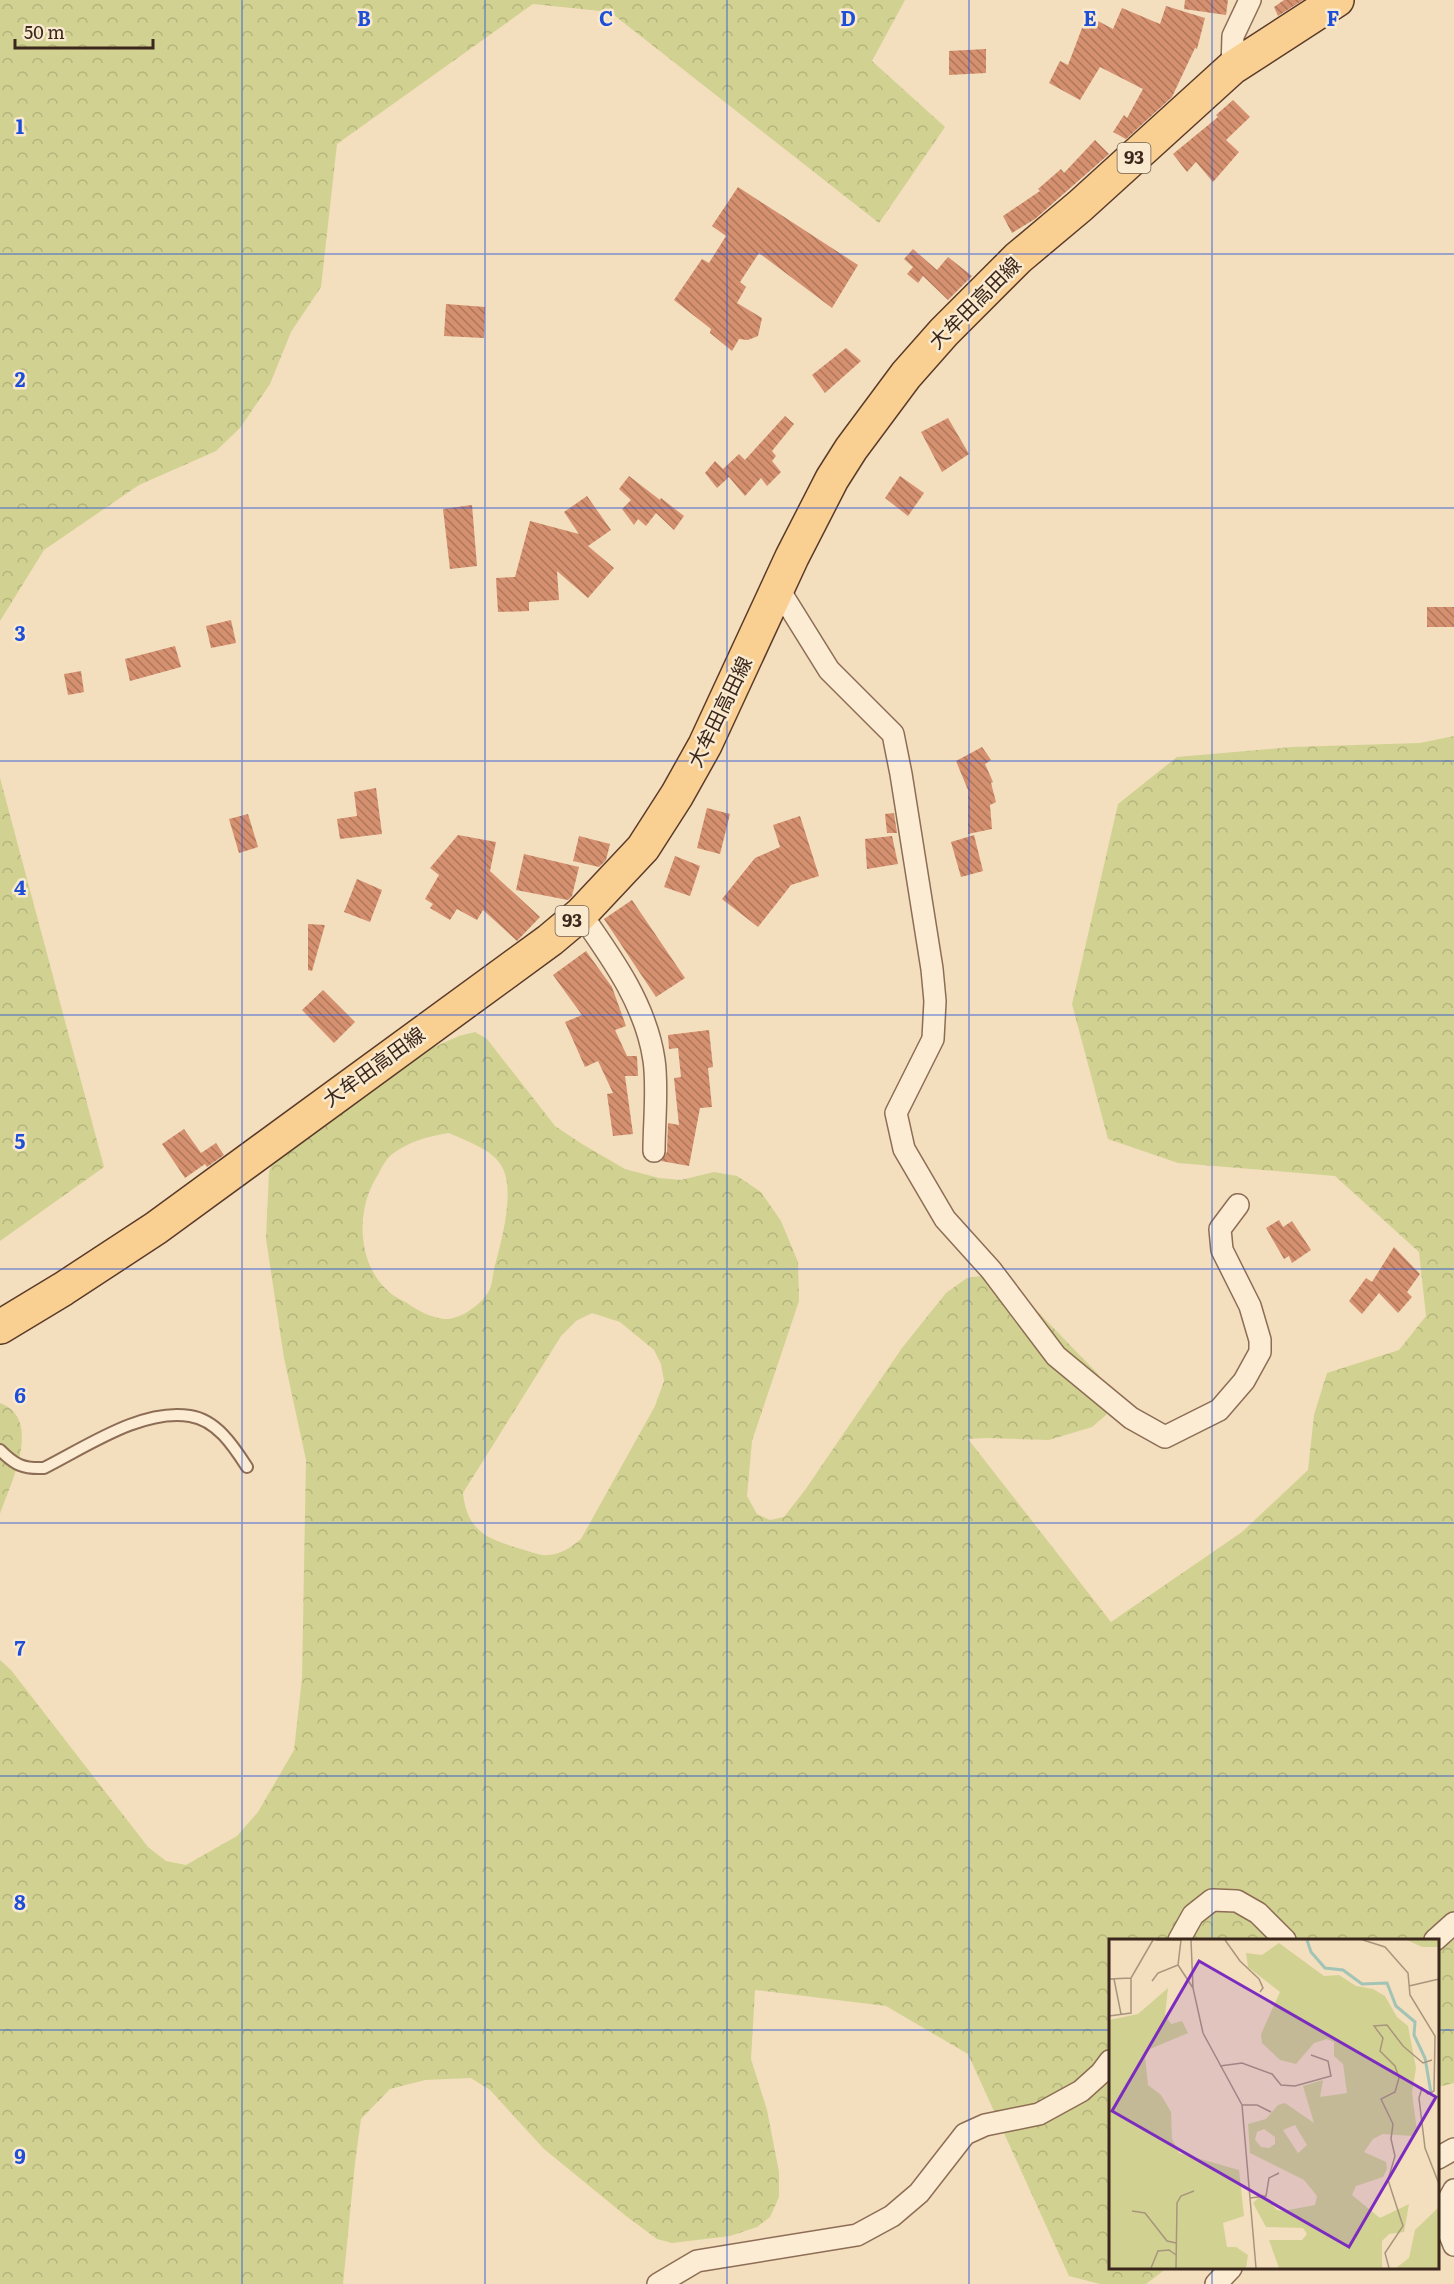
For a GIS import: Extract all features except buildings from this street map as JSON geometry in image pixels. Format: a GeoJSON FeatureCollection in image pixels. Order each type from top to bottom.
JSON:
{"type":"FeatureCollection","features":[{"type":"Feature","properties":{"kind":"main road","name":"大牟田高田線"},"geometry":{"type":"LineString","coordinates":[[0,1327],[156,1228],[550,940],[581,914],[643,848],[677,795],[705,746],[778,588],[832,479],[851,449],[906,375],[944,332],[1018,258],[1080,206],[1232,68],[1337,0]]}},
{"type":"Feature","properties":{"kind":"street"},"geometry":{"type":"LineString","coordinates":[[1232,68],[1233,36],[1250,0]]}},
{"type":"Feature","properties":{"kind":"street"},"geometry":{"type":"LineString","coordinates":[[778,588],[829,670],[893,734],[929,946],[935,1001],[933,1039],[896,1113],[904,1149],[945,1219],[991,1270],[1056,1356],[1131,1418],[1165,1437],[1219,1410],[1244,1381],[1260,1353],[1260,1340],[1250,1306],[1222,1250],[1220,1229],[1238,1205]]}},
{"type":"Feature","properties":{"kind":"street"},"geometry":{"type":"LineString","coordinates":[[581,914],[614,960],[647,1024],[655,1062],[654,1151]]}},
{"type":"Feature","properties":{"kind":"street"},"geometry":{"type":"LineString","coordinates":[[1180,1939],[1193,1915],[1212,1899],[1237,1901],[1258,1913],[1283,1939]]}},
{"type":"Feature","properties":{"kind":"street"},"geometry":{"type":"LineString","coordinates":[[1437,1939],[1454,1923]]}},
{"type":"Feature","properties":{"kind":"street"},"geometry":{"type":"LineString","coordinates":[[658,2284],[697,2261],[857,2235],[892,2216],[919,2193],[965,2134],[985,2124],[1039,2114],[1082,2091],[1109,2062]]}},
{"type":"Feature","properties":{"kind":"street"},"geometry":{"type":"LineString","coordinates":[[1439,2157],[1454,2149]]}},
{"type":"Feature","properties":{"kind":"street"},"geometry":{"type":"LineString","coordinates":[[1454,2190],[1448,2200],[1443,2218],[1454,2245]]}},
{"type":"Feature","properties":{"kind":"street"},"geometry":{"type":"LineString","coordinates":[[1216,2284],[1230,2269]]}},
{"type":"Feature","properties":{"kind":"lane"},"geometry":{"type":"LineString","coordinates":[[0,1450],[12,1462],[28,1469],[44,1468],[138,1422],[171,1416],[192,1416],[213,1426],[231,1442],[248,1467]]}},
{"type":"Feature","properties":{"kind":"green space"},"geometry":{"type":"Polygon","coordinates":[[[0,0],[905,0],[872,61],[945,127],[879,223],[610,12],[533,4],[337,144],[321,287],[291,332],[270,384],[240,428],[216,451],[139,485],[44,550],[0,621],[0,0]]]}},
{"type":"Feature","properties":{"kind":"green space"},"geometry":{"type":"Polygon","coordinates":[[[1454,736],[1454,2083],[1439,2087],[1439,1939],[1109,1939],[1109,2269],[1166,2269],[1146,2284],[1100,2284],[1069,2276],[968,2054],[886,2006],[755,1990],[751,2059],[767,2110],[779,2172],[779,2197],[770,2217],[757,2227],[730,2236],[672,2243],[657,2239],[544,2149],[490,2090],[471,2078],[425,2080],[390,2089],[361,2119],[343,2284],[0,2284],[0,1660],[11,1670],[148,1847],[166,1861],[186,1865],[237,1836],[258,1812],[294,1750],[302,1678],[306,1460],[284,1358],[266,1239],[269,1171],[277,1156],[305,1133],[432,1048],[459,1036],[475,1032],[487,1039],[555,1126],[625,1169],[659,1178],[681,1180],[714,1172],[737,1176],[761,1192],[781,1221],[798,1262],[799,1301],[752,1441],[747,1496],[757,1514],[770,1520],[784,1517],[805,1490],[902,1348],[946,1293],[967,1278],[981,1276],[1007,1280],[1098,1374],[1111,1399],[1106,1415],[1092,1427],[1049,1440],[968,1439],[1111,1622],[1242,1532],[1308,1470],[1314,1415],[1327,1373],[1399,1350],[1426,1316],[1419,1252],[1335,1176],[1178,1163],[1108,1139],[1072,1004],[1118,804],[1177,757],[1292,747],[1420,743],[1454,736]],[[449,1133],[411,1143],[389,1157],[370,1191],[365,1206],[363,1236],[365,1252],[378,1279],[390,1293],[415,1309],[444,1319],[457,1317],[470,1311],[489,1291],[503,1234],[508,1193],[507,1181],[495,1157],[449,1133]],[[592,1313],[576,1321],[561,1336],[463,1493],[469,1517],[481,1532],[499,1542],[548,1555],[569,1548],[581,1539],[655,1406],[664,1381],[661,1364],[654,1350],[620,1322],[592,1313]]]}},
{"type":"Feature","properties":{"kind":"green space"},"geometry":{"type":"Polygon","coordinates":[[[0,778],[104,1167],[0,1241],[0,778]]]}},
{"type":"Feature","properties":{"kind":"green space"},"geometry":{"type":"Polygon","coordinates":[[[0,1403],[13,1411],[20,1423],[22,1438],[16,1470],[0,1514],[0,1403]]]}}]}
